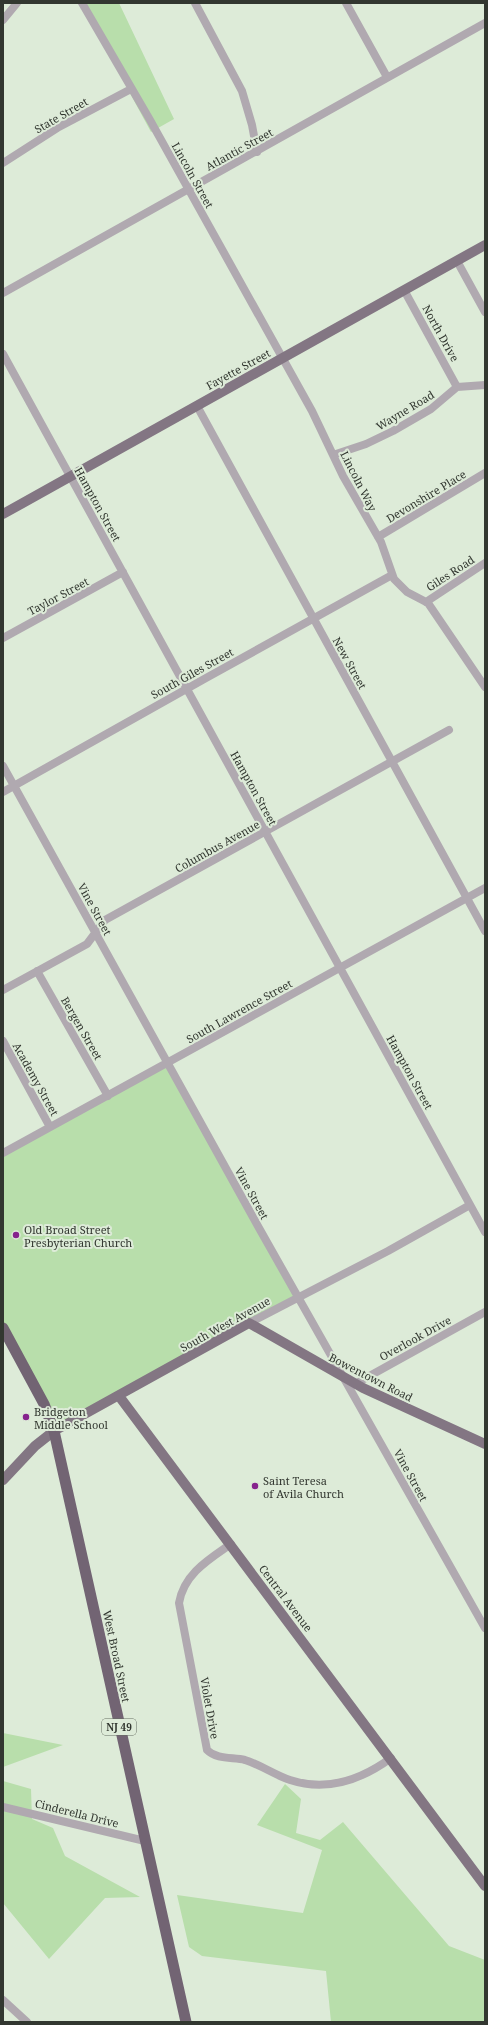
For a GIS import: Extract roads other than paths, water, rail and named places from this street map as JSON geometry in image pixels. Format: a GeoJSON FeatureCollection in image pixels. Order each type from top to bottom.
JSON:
{"type":"FeatureCollection","features":[{"type":"Feature","properties":{"kind":"highway","name":"West Broad Street"},"geometry":{"type":"LineString","coordinates":[[3,1328],[41,1398],[54,1431],[186,2022]]}},
{"type":"Feature","properties":{"kind":"main road","name":"Fayette Street"},"geometry":{"type":"LineString","coordinates":[[3,514],[485,245]]}},
{"type":"Feature","properties":{"kind":"main road","name":"Bowentown Road"},"geometry":{"type":"LineString","coordinates":[[249,1323],[264,1330],[355,1384],[485,1444]]}},
{"type":"Feature","properties":{"kind":"main road","name":"South West Avenue"},"geometry":{"type":"LineString","coordinates":[[3,1480],[35,1446],[54,1431],[249,1323]]}},
{"type":"Feature","properties":{"kind":"main road","name":"Central Avenue"},"geometry":{"type":"LineString","coordinates":[[119,1396],[391,1758],[485,1886]]}},
{"type":"Feature","properties":{"kind":"street"},"geometry":{"type":"LineString","coordinates":[[3,20],[17,3]]}},
{"type":"Feature","properties":{"kind":"street","name":"Lincoln Street"},"geometry":{"type":"LineString","coordinates":[[82,3],[282,358]]}},
{"type":"Feature","properties":{"kind":"street"},"geometry":{"type":"LineString","coordinates":[[196,3],[236,76],[252,124],[257,152]]}},
{"type":"Feature","properties":{"kind":"street"},"geometry":{"type":"LineString","coordinates":[[346,3],[387,77]]}},
{"type":"Feature","properties":{"kind":"street","name":"Atlantic Street"},"geometry":{"type":"LineString","coordinates":[[3,293],[485,23]]}},
{"type":"Feature","properties":{"kind":"street","name":"State Street"},"geometry":{"type":"LineString","coordinates":[[3,163],[59,127],[131,88]]}},
{"type":"Feature","properties":{"kind":"street"},"geometry":{"type":"LineString","coordinates":[[456,261],[485,312]]}},
{"type":"Feature","properties":{"kind":"street","name":"North Drive"},"geometry":{"type":"LineString","coordinates":[[404,290],[458,387]]}},
{"type":"Feature","properties":{"kind":"street","name":"Hampton Street"},"geometry":{"type":"LineString","coordinates":[[3,354],[485,1232]]}},
{"type":"Feature","properties":{"kind":"street","name":"Lincoln Way"},"geometry":{"type":"LineString","coordinates":[[282,358],[312,411],[343,476],[378,537],[386,553],[392,575],[399,585],[407,592],[426,602]]}},
{"type":"Feature","properties":{"kind":"street"},"geometry":{"type":"LineString","coordinates":[[458,387],[485,385]]}},
{"type":"Feature","properties":{"kind":"street","name":"Wayne Road"},"geometry":{"type":"LineString","coordinates":[[333,455],[366,444],[392,431],[430,409],[458,387]]}},
{"type":"Feature","properties":{"kind":"street","name":"New Street"},"geometry":{"type":"LineString","coordinates":[[196,406],[485,931]]}},
{"type":"Feature","properties":{"kind":"street","name":"Devonshire Place"},"geometry":{"type":"LineString","coordinates":[[378,537],[485,473]]}},
{"type":"Feature","properties":{"kind":"street","name":"Giles Road"},"geometry":{"type":"LineString","coordinates":[[426,602],[485,563]]}},
{"type":"Feature","properties":{"kind":"street","name":"Taylor Street"},"geometry":{"type":"LineString","coordinates":[[3,638],[123,572]]}},
{"type":"Feature","properties":{"kind":"street","name":"South Giles Street"},"geometry":{"type":"LineString","coordinates":[[3,792],[392,575]]}},
{"type":"Feature","properties":{"kind":"street"},"geometry":{"type":"LineString","coordinates":[[426,602],[485,687]]}},
{"type":"Feature","properties":{"kind":"street","name":"Columbus Avenue"},"geometry":{"type":"LineString","coordinates":[[3,990],[87,944],[105,920],[449,730]]}},
{"type":"Feature","properties":{"kind":"street","name":"Vine Street"},"geometry":{"type":"LineString","coordinates":[[3,766],[298,1298],[485,1628]]}},
{"type":"Feature","properties":{"kind":"street","name":"South Lawrence Street"},"geometry":{"type":"LineString","coordinates":[[3,1153],[485,888]]}},
{"type":"Feature","properties":{"kind":"street","name":"Bergen Street"},"geometry":{"type":"LineString","coordinates":[[37,971],[108,1096]]}},
{"type":"Feature","properties":{"kind":"street","name":"Academy Street"},"geometry":{"type":"LineString","coordinates":[[3,1041],[50,1127]]}},
{"type":"Feature","properties":{"kind":"street","name":"South West Avenue"},"geometry":{"type":"LineString","coordinates":[[249,1323],[388,1251],[470,1205]]}},
{"type":"Feature","properties":{"kind":"street","name":"Overlook Drive"},"geometry":{"type":"LineString","coordinates":[[355,1384],[485,1312]]}},
{"type":"Feature","properties":{"kind":"street","name":"Violet Drive"},"geometry":{"type":"LineString","coordinates":[[231,1544],[196,1569],[181,1591],[179,1603],[207,1750],[216,1756],[244,1760],[289,1779],[321,1785],[358,1778],[391,1758]]}},
{"type":"Feature","properties":{"kind":"street","name":"Cinderella Drive"},"geometry":{"type":"LineString","coordinates":[[3,1807],[145,1841]]}},
{"type":"Feature","properties":{"kind":"street"},"geometry":{"type":"LineString","coordinates":[[4,2004],[27,2022]]}},
{"type":"Feature","properties":{"kind":"place","name":"Old Broad Street Presbyterian Church"},"geometry":{"type":"Point","coordinates":[16,1235]}},
{"type":"Feature","properties":{"kind":"place","name":"Bridgeton Middle School"},"geometry":{"type":"Point","coordinates":[26,1417]}},
{"type":"Feature","properties":{"kind":"place","name":"Saint Teresa of Avila Church"},"geometry":{"type":"Point","coordinates":[255,1486]}}]}
